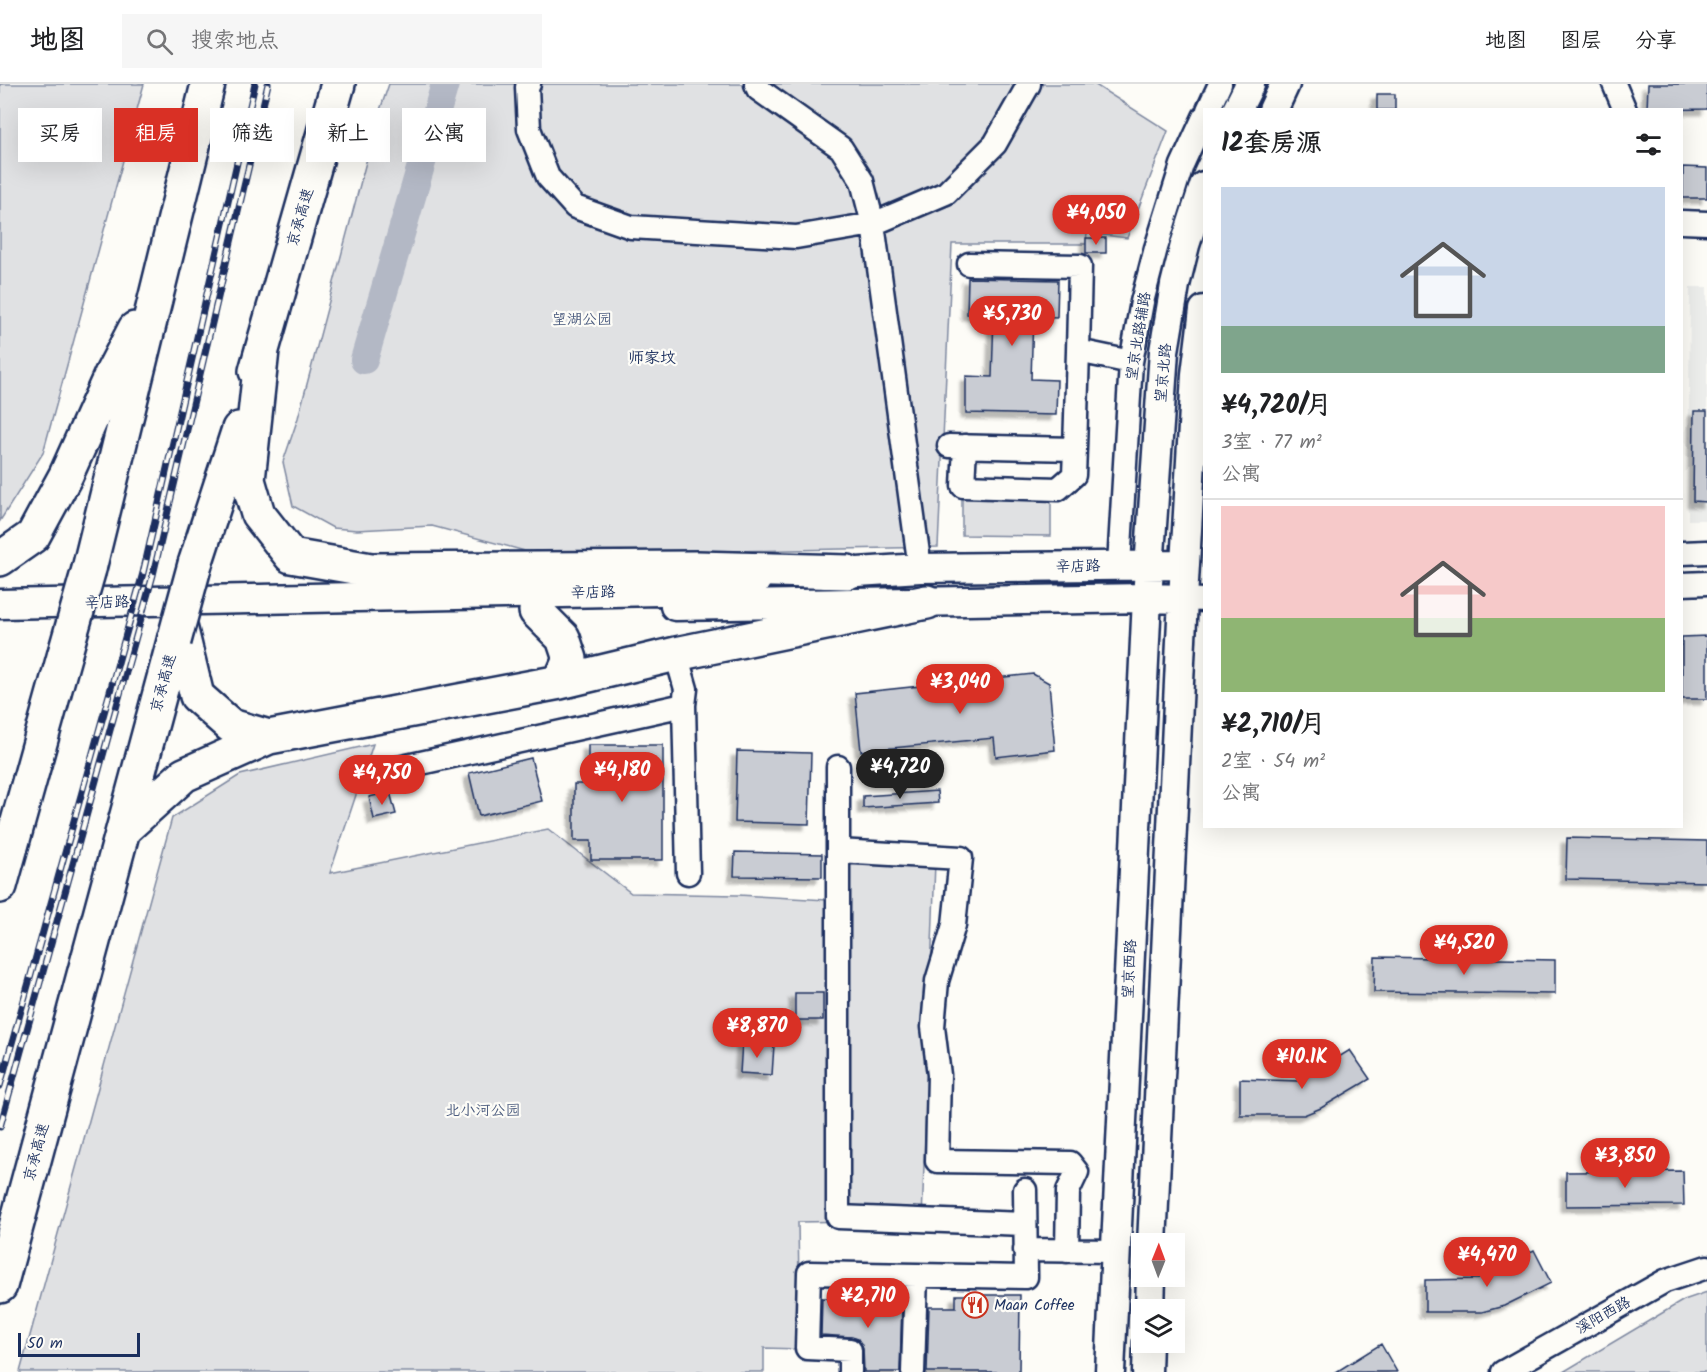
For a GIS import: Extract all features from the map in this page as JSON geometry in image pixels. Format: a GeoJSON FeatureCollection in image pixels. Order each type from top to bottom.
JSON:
{"type":"FeatureCollection","features":[{"type":"Feature","properties":{"kind":"highway"},"geometry":{"type":"LineString","coordinates":[[0,886],[89,568],[208,84]]}},
{"type":"Feature","properties":{"kind":"highway","name":"京承高速"},"geometry":{"type":"LineString","coordinates":[[0,1286],[195,564],[233,451],[338,84]]}},
{"type":"Feature","properties":{"kind":"highway"},"geometry":{"type":"LineString","coordinates":[[0,559],[33,536],[66,475],[111,375],[160,282]]}},
{"type":"Feature","properties":{"kind":"highway"},"geometry":{"type":"LineString","coordinates":[[262,350],[248,480],[258,514],[291,556],[371,570],[697,568],[848,572]]}},
{"type":"Feature","properties":{"kind":"highway"},"geometry":{"type":"LineString","coordinates":[[123,830],[184,775],[269,737],[560,682],[676,654],[927,602]]}},
{"type":"Feature","properties":{"kind":"highway"},"geometry":{"type":"LineString","coordinates":[[536,611],[563,638],[570,659],[560,682]]}},
{"type":"Feature","properties":{"kind":"highway"},"geometry":{"type":"LineString","coordinates":[[176,632],[196,696],[231,726],[269,737]]}},
{"type":"Feature","properties":{"kind":"main road"},"geometry":{"type":"LineString","coordinates":[[1238,108],[1250,84]]}},
{"type":"Feature","properties":{"kind":"main road"},"geometry":{"type":"LineString","coordinates":[[1274,108],[1285,84]]}},
{"type":"Feature","properties":{"kind":"main road","name":"望京北路"},"geometry":{"type":"LineString","coordinates":[[1150,565],[1164,351],[1175,285],[1203,189]]}},
{"type":"Feature","properties":{"kind":"main road"},"geometry":{"type":"LineString","coordinates":[[1153,1233],[1194,599],[1197,364],[1203,318]]}},
{"type":"Feature","properties":{"kind":"main road","name":"望京西路"},"geometry":{"type":"LineString","coordinates":[[1110,1372],[1150,565]]}},
{"type":"Feature","properties":{"kind":"main road","name":"辛店路"},"geometry":{"type":"LineString","coordinates":[[0,604],[660,591],[848,572],[920,568],[1195,565]]}},
{"type":"Feature","properties":{"kind":"main road","name":"辛店路"},"geometry":{"type":"LineString","coordinates":[[0,621],[685,606],[1194,599]]}},
{"type":"Feature","properties":{"kind":"main road"},"geometry":{"type":"LineString","coordinates":[[1147,1372],[1148,1353]]}},
{"type":"Feature","properties":{"kind":"street"},"geometry":{"type":"LineString","coordinates":[[529,84],[527,87],[529,129],[548,177],[575,207],[631,227],[796,237],[873,224],[946,193],[995,144],[1029,84]]}},
{"type":"Feature","properties":{"kind":"street"},"geometry":{"type":"LineString","coordinates":[[756,84],[758,90],[841,148],[862,181],[873,224],[920,568]]}},
{"type":"Feature","properties":{"kind":"street"},"geometry":{"type":"LineString","coordinates":[[1209,108],[1220,84]]}},
{"type":"Feature","properties":{"kind":"street"},"geometry":{"type":"LineString","coordinates":[[1614,84],[1624,108]]}},
{"type":"Feature","properties":{"kind":"street","name":"望京北路辅路"},"geometry":{"type":"LineString","coordinates":[[1119,566],[1131,362],[1142,302],[1182,165],[1203,119]]}},
{"type":"Feature","properties":{"kind":"street"},"geometry":{"type":"LineString","coordinates":[[1683,222],[1707,223]]}},
{"type":"Feature","properties":{"kind":"street"},"geometry":{"type":"LineString","coordinates":[[969,264],[1080,266],[1076,448],[1074,475],[1058,489],[963,486],[957,446],[1076,448]]}},
{"type":"Feature","properties":{"kind":"street"},"geometry":{"type":"LineString","coordinates":[[1078,351],[1131,362]]}},
{"type":"Feature","properties":{"kind":"street"},"geometry":{"type":"LineString","coordinates":[[1683,553],[1707,552]]}},
{"type":"Feature","properties":{"kind":"street"},"geometry":{"type":"LineString","coordinates":[[1683,584],[1707,583]]}},
{"type":"Feature","properties":{"kind":"street"},"geometry":{"type":"LineString","coordinates":[[676,654],[686,689],[684,705],[688,873]]}},
{"type":"Feature","properties":{"kind":"street"},"geometry":{"type":"LineString","coordinates":[[357,777],[684,705]]}},
{"type":"Feature","properties":{"kind":"street"},"geometry":{"type":"LineString","coordinates":[[838,767],[838,1217],[1025,1224]]}},
{"type":"Feature","properties":{"kind":"street"},"geometry":{"type":"LineString","coordinates":[[838,851],[961,858],[954,925],[937,981],[933,1027],[939,1075],[937,1161],[1070,1163],[1077,1172],[1068,1191],[1067,1251]]}},
{"type":"Feature","properties":{"kind":"street"},"geometry":{"type":"LineString","coordinates":[[850,1372],[850,1350],[807,1348],[809,1273],[1026,1277],[1025,1190]]}},
{"type":"Feature","properties":{"kind":"street"},"geometry":{"type":"LineString","coordinates":[[1025,1250],[1115,1251]]}},
{"type":"Feature","properties":{"kind":"street","name":"溪阳西路"},"geometry":{"type":"LineString","coordinates":[[1503,1372],[1665,1281],[1707,1267]]}},
{"type":"Feature","properties":{"kind":"street"},"geometry":{"type":"LineString","coordinates":[[913,1372],[916,1275]]}},
{"type":"Feature","properties":{"kind":"shaded area"},"geometry":{"type":"Polygon","coordinates":[[[1690,287],[1707,287],[1707,520],[1688,520],[1690,287]]]}},
{"type":"Feature","properties":{"kind":"green space"},"geometry":{"type":"Polygon","coordinates":[[[0,84],[144,84],[137,108],[114,108],[114,162],[123,162],[43,453],[0,521],[0,84]]]}},
{"type":"Feature","properties":{"kind":"green space","name":"望湖公园"},"geometry":{"type":"Polygon","coordinates":[[[389,84],[1094,84],[1168,131],[1127,238],[1087,233],[1086,244],[952,244],[938,547],[540,555],[432,526],[357,530],[333,528],[293,506],[283,462],[298,418],[366,162],[390,162],[390,108],[381,108],[389,84]]]}},
{"type":"Feature","properties":{"kind":"green space"},"geometry":{"type":"Polygon","coordinates":[[[962,495],[1051,496],[1051,536],[962,535],[962,495]]]}},
{"type":"Feature","properties":{"kind":"green space","name":"北小河公园"},"geometry":{"type":"Polygon","coordinates":[[[373,744],[330,873],[548,829],[631,893],[738,895],[845,901],[845,858],[935,862],[922,1220],[798,1222],[800,1349],[764,1348],[764,1372],[20,1372],[172,818],[240,775],[373,744]]]}},
{"type":"Feature","properties":{"kind":"green space"},"geometry":{"type":"Polygon","coordinates":[[[1707,1292],[1707,1372],[1563,1372],[1684,1300],[1707,1292]]]}},
{"type":"Feature","properties":{"kind":"building"},"geometry":{"type":"Polygon","coordinates":[[[1648,84],[1707,84],[1707,109],[1647,108],[1648,84]]]}},
{"type":"Feature","properties":{"kind":"building"},"geometry":{"type":"Polygon","coordinates":[[[1377,94],[1395,94],[1395,108],[1377,108],[1377,94]]]}},
{"type":"Feature","properties":{"kind":"building"},"geometry":{"type":"Polygon","coordinates":[[[1683,167],[1707,168],[1707,198],[1683,198],[1683,167]]]}},
{"type":"Feature","properties":{"kind":"building"},"geometry":{"type":"Polygon","coordinates":[[[1086,238],[1106,238],[1106,253],[1086,253],[1086,238]]]}},
{"type":"Feature","properties":{"kind":"building"},"geometry":{"type":"Polygon","coordinates":[[[968,278],[1058,280],[1057,317],[1033,316],[1031,379],[1057,380],[1056,415],[966,413],[966,376],[992,377],[994,315],[967,314],[968,278]]]}},
{"type":"Feature","properties":{"kind":"building"},"geometry":{"type":"Polygon","coordinates":[[[1694,411],[1707,411],[1707,502],[1693,501],[1694,411]]]}},
{"type":"Feature","properties":{"kind":"building"},"geometry":{"type":"Polygon","coordinates":[[[1707,636],[1707,699],[1683,699],[1683,637],[1707,636]]]}},
{"type":"Feature","properties":{"kind":"building"},"geometry":{"type":"Polygon","coordinates":[[[1033,674],[1049,683],[1055,750],[996,757],[994,738],[861,751],[855,693],[1033,674]]]}},
{"type":"Feature","properties":{"kind":"building"},"geometry":{"type":"Polygon","coordinates":[[[588,745],[663,745],[663,860],[591,860],[591,841],[574,841],[574,784],[588,784],[588,745]]]}},
{"type":"Feature","properties":{"kind":"building"},"geometry":{"type":"Polygon","coordinates":[[[737,751],[811,753],[809,824],[735,822],[737,751]]]}},
{"type":"Feature","properties":{"kind":"building"},"geometry":{"type":"Polygon","coordinates":[[[531,758],[542,801],[479,816],[469,773],[531,758]]]}},
{"type":"Feature","properties":{"kind":"building"},"geometry":{"type":"Polygon","coordinates":[[[937,791],[938,803],[863,808],[863,796],[937,791]]]}},
{"type":"Feature","properties":{"kind":"building"},"geometry":{"type":"Polygon","coordinates":[[[390,792],[396,814],[374,819],[369,797],[390,792]]]}},
{"type":"Feature","properties":{"kind":"building"},"geometry":{"type":"Polygon","coordinates":[[[1567,838],[1707,841],[1707,882],[1566,879],[1567,838]]]}},
{"type":"Feature","properties":{"kind":"building"},"geometry":{"type":"Polygon","coordinates":[[[735,852],[822,854],[822,877],[734,876],[735,852]]]}},
{"type":"Feature","properties":{"kind":"building"},"geometry":{"type":"Polygon","coordinates":[[[1375,957],[1555,960],[1555,994],[1374,992],[1375,957]]]}},
{"type":"Feature","properties":{"kind":"building"},"geometry":{"type":"Polygon","coordinates":[[[795,993],[823,993],[823,1020],[795,1020],[795,993]]]}},
{"type":"Feature","properties":{"kind":"building"},"geometry":{"type":"Polygon","coordinates":[[[742,1042],[774,1045],[772,1075],[740,1073],[742,1042]]]}},
{"type":"Feature","properties":{"kind":"building"},"geometry":{"type":"Polygon","coordinates":[[[1350,1050],[1370,1079],[1321,1108],[1304,1115],[1240,1115],[1240,1079],[1300,1081],[1350,1050]]]}},
{"type":"Feature","properties":{"kind":"building"},"geometry":{"type":"Polygon","coordinates":[[[1683,1171],[1684,1205],[1566,1206],[1566,1172],[1683,1171]]]}},
{"type":"Feature","properties":{"kind":"building"},"geometry":{"type":"Polygon","coordinates":[[[1534,1250],[1551,1283],[1504,1306],[1482,1312],[1425,1312],[1425,1280],[1478,1279],[1534,1250]]]}},
{"type":"Feature","properties":{"kind":"building"},"geometry":{"type":"Polygon","coordinates":[[[956,1295],[1020,1295],[1019,1372],[927,1372],[929,1307],[956,1307],[956,1295]]]}},
{"type":"Feature","properties":{"kind":"building"},"geometry":{"type":"Polygon","coordinates":[[[822,1298],[902,1300],[900,1372],[864,1372],[863,1349],[858,1339],[821,1335],[822,1298]]]}},
{"type":"Feature","properties":{"kind":"building"},"geometry":{"type":"Polygon","coordinates":[[[1381,1344],[1397,1372],[1336,1372],[1381,1344]]]}},
{"type":"Feature","properties":{"kind":"waterway"},"geometry":{"type":"LineString","coordinates":[[364,360],[445,84]]}},
{"type":"Feature","properties":{"kind":"railway"},"geometry":{"type":"LineString","coordinates":[[0,1086],[143,573],[255,84]]}},
{"type":"Feature","properties":{"kind":"railway"},"geometry":{"type":"LineString","coordinates":[[0,1127],[153,575],[268,84]]}},
{"type":"Feature","properties":{"kind":"place","name":"Maan Coffee"},"geometry":{"type":"Point","coordinates":[975,1305]}},
{"type":"Feature","properties":{"kind":"district","name":"师家坟"},"geometry":{"type":"Point","coordinates":[652,357]}}]}
